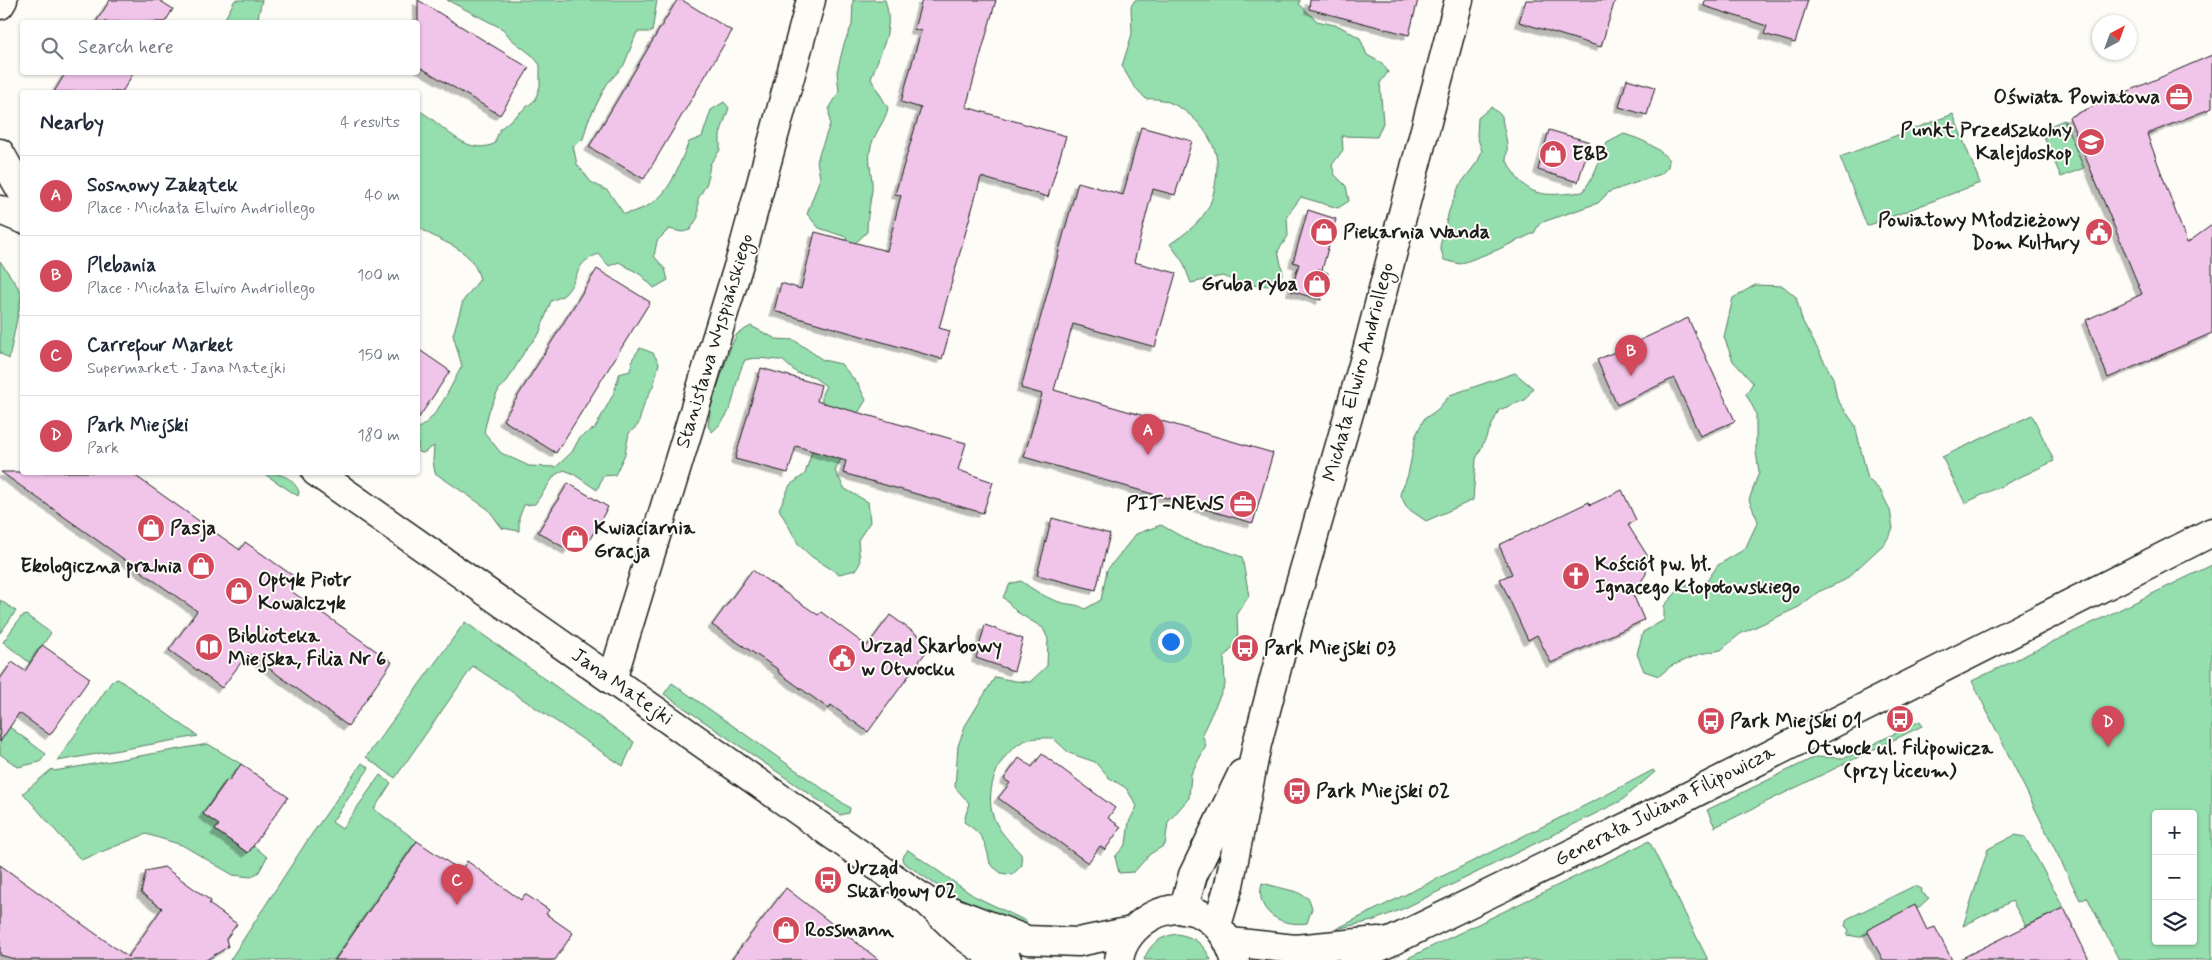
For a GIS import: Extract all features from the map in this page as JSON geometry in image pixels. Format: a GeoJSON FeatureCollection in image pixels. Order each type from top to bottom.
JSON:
{"type":"FeatureCollection","features":[{"type":"Feature","properties":{"kind":"main road"},"geometry":{"type":"LineString","coordinates":[[0,5],[3,0]]}},
{"type":"Feature","properties":{"kind":"main road","name":"Stanisława Wyspiańskiego"},"geometry":{"type":"LineString","coordinates":[[612,680],[741,257],[811,0]]}},
{"type":"Feature","properties":{"kind":"main road","name":"Michała Elwiro Andriollego"},"geometry":{"type":"LineString","coordinates":[[1227,942],[1230,885],[1257,744],[1288,626],[1366,354],[1459,0]]}},
{"type":"Feature","properties":{"kind":"main road"},"geometry":{"type":"LineString","coordinates":[[0,153],[18,211]]}},
{"type":"Feature","properties":{"kind":"main road","name":"Jana Matejki"},"geometry":{"type":"LineString","coordinates":[[320,475],[928,902],[964,938],[1000,959]]}},
{"type":"Feature","properties":{"kind":"main road","name":"Generała Juliana Filipowicza"},"geometry":{"type":"LineString","coordinates":[[1353,960],[1398,940],[1655,812],[2212,532]]}},
{"type":"Feature","properties":{"kind":"main road","name":"Michała Elwiro Andriollego"},"geometry":{"type":"LineString","coordinates":[[1183,910],[1193,875],[1257,744]]}},
{"type":"Feature","properties":{"kind":"main road","name":"Jana Matejki"},"geometry":{"type":"LineString","coordinates":[[928,902],[1027,940],[1078,942],[1132,930]]}},
{"type":"Feature","properties":{"kind":"main road"},"geometry":{"type":"LineString","coordinates":[[1119,960],[1121,950],[1132,930],[1146,918],[1164,911],[1183,910],[1203,915],[1227,942],[1296,949],[1398,940]]}},
{"type":"Feature","properties":{"kind":"green space"},"geometry":{"type":"Polygon","coordinates":[[[235,0],[262,0],[257,20],[224,20],[235,0]]]}},
{"type":"Feature","properties":{"kind":"green space"},"geometry":{"type":"Polygon","coordinates":[[[447,0],[657,0],[652,32],[637,32],[624,65],[607,84],[588,121],[583,139],[573,146],[577,164],[591,182],[608,191],[624,214],[639,210],[650,204],[667,189],[689,142],[702,137],[711,110],[724,102],[729,108],[720,134],[720,150],[710,164],[707,183],[698,199],[698,217],[690,230],[682,232],[669,229],[657,241],[654,256],[665,269],[668,280],[654,288],[641,275],[619,262],[609,266],[599,254],[591,257],[578,270],[566,293],[551,301],[539,334],[526,349],[506,383],[499,389],[489,411],[484,432],[501,453],[529,466],[556,467],[572,452],[580,437],[595,428],[614,393],[619,374],[630,371],[633,358],[640,348],[653,353],[659,363],[654,384],[644,404],[638,425],[629,433],[625,454],[615,475],[603,476],[597,490],[572,473],[564,470],[555,475],[535,504],[524,505],[519,518],[519,531],[502,528],[488,509],[435,473],[433,461],[434,446],[423,453],[420,452],[420,427],[438,409],[462,366],[453,335],[463,301],[480,279],[475,267],[462,251],[420,227],[420,111],[463,142],[483,147],[494,144],[500,129],[535,100],[540,86],[540,65],[533,56],[511,39],[503,29],[447,0]]]}},
{"type":"Feature","properties":{"kind":"green space"},"geometry":{"type":"Polygon","coordinates":[[[853,0],[885,0],[888,11],[887,31],[871,79],[888,108],[871,145],[872,190],[867,232],[848,250],[846,237],[819,228],[807,214],[820,178],[817,160],[830,124],[829,109],[839,92],[837,72],[844,44],[852,25],[853,0]]]}},
{"type":"Feature","properties":{"kind":"green space"},"geometry":{"type":"Polygon","coordinates":[[[1135,0],[1300,0],[1299,4],[1317,21],[1339,26],[1360,38],[1367,55],[1382,63],[1388,72],[1380,83],[1383,123],[1377,137],[1342,136],[1343,150],[1332,165],[1335,175],[1346,186],[1349,201],[1338,208],[1301,197],[1287,216],[1288,236],[1278,251],[1283,273],[1274,286],[1247,285],[1222,276],[1191,283],[1183,262],[1170,244],[1193,227],[1207,210],[1215,186],[1217,160],[1207,134],[1190,115],[1169,102],[1146,99],[1133,85],[1122,66],[1132,34],[1131,6],[1135,0]]]}},
{"type":"Feature","properties":{"kind":"green space"},"geometry":{"type":"Polygon","coordinates":[[[1491,107],[1502,116],[1507,143],[1506,159],[1513,172],[1529,189],[1537,192],[1557,194],[1583,192],[1593,176],[1607,143],[1624,134],[1654,147],[1669,160],[1668,167],[1661,174],[1609,192],[1598,203],[1540,223],[1534,233],[1497,250],[1460,264],[1444,260],[1440,246],[1449,211],[1459,186],[1478,161],[1482,151],[1477,136],[1478,118],[1491,107]]]}},
{"type":"Feature","properties":{"kind":"green space"},"geometry":{"type":"Polygon","coordinates":[[[1953,114],[1980,183],[1867,226],[1840,157],[1953,114]]]}},
{"type":"Feature","properties":{"kind":"green space"},"geometry":{"type":"Polygon","coordinates":[[[2064,120],[2084,168],[2061,177],[2041,130],[2064,120]]]}},
{"type":"Feature","properties":{"kind":"green space"},"geometry":{"type":"Polygon","coordinates":[[[0,261],[20,290],[20,303],[9,359],[0,353],[0,261]]]}},
{"type":"Feature","properties":{"kind":"green space"},"geometry":{"type":"Polygon","coordinates":[[[1755,285],[1783,286],[1796,297],[1802,320],[1833,378],[1837,399],[1855,425],[1868,479],[1880,490],[1890,510],[1893,529],[1885,543],[1845,580],[1818,592],[1799,607],[1740,634],[1721,650],[1700,654],[1671,666],[1659,676],[1644,671],[1637,654],[1643,632],[1664,620],[1664,606],[1682,586],[1705,584],[1718,565],[1745,549],[1758,521],[1749,500],[1759,472],[1756,452],[1756,413],[1746,394],[1753,383],[1733,361],[1724,337],[1733,298],[1755,285]]]}},
{"type":"Feature","properties":{"kind":"green space"},"geometry":{"type":"Polygon","coordinates":[[[751,326],[776,339],[794,340],[823,360],[841,364],[858,384],[866,400],[852,423],[843,455],[835,471],[845,489],[868,502],[870,522],[858,540],[860,563],[856,570],[839,574],[812,557],[799,545],[779,509],[790,485],[805,474],[822,419],[822,394],[826,386],[812,376],[797,373],[782,360],[759,358],[745,360],[740,370],[727,415],[712,432],[708,426],[711,406],[731,346],[737,334],[751,326]]]}},
{"type":"Feature","properties":{"kind":"green space"},"geometry":{"type":"Polygon","coordinates":[[[1515,373],[1533,388],[1525,400],[1499,410],[1476,459],[1473,500],[1426,521],[1407,508],[1400,494],[1408,475],[1416,435],[1424,419],[1437,410],[1450,395],[1515,373]]]}},
{"type":"Feature","properties":{"kind":"green space"},"geometry":{"type":"Polygon","coordinates":[[[2032,415],[2054,461],[1965,503],[1942,457],[2032,415]]]}},
{"type":"Feature","properties":{"kind":"green space"},"geometry":{"type":"Polygon","coordinates":[[[266,475],[280,475],[289,479],[299,492],[298,496],[266,475]]]}},
{"type":"Feature","properties":{"kind":"green space"},"geometry":{"type":"Polygon","coordinates":[[[1161,525],[1193,543],[1214,547],[1242,557],[1249,596],[1237,613],[1238,641],[1224,658],[1225,685],[1202,734],[1206,746],[1191,774],[1189,798],[1168,822],[1165,845],[1150,854],[1134,872],[1119,873],[1115,857],[1126,844],[1129,822],[1137,806],[1126,788],[1108,777],[1095,762],[1069,753],[1053,738],[1026,740],[1006,755],[1000,764],[991,793],[994,819],[1004,835],[1021,854],[1022,865],[1012,875],[1001,873],[990,864],[987,850],[980,835],[964,822],[969,803],[955,787],[958,746],[965,726],[995,677],[1030,682],[1047,666],[1048,639],[1043,628],[1017,612],[1003,597],[1010,584],[1021,581],[1052,599],[1077,605],[1085,609],[1101,600],[1107,570],[1136,534],[1161,525]]]}},
{"type":"Feature","properties":{"kind":"green space"},"geometry":{"type":"Polygon","coordinates":[[[2212,565],[2212,960],[2119,960],[2087,897],[2080,900],[1972,681],[2212,565]]]}},
{"type":"Feature","properties":{"kind":"green space"},"geometry":{"type":"Polygon","coordinates":[[[0,600],[16,611],[0,633],[0,600]]]}},
{"type":"Feature","properties":{"kind":"green space"},"geometry":{"type":"Polygon","coordinates":[[[26,615],[51,633],[30,663],[3,642],[21,617],[26,615]]]}},
{"type":"Feature","properties":{"kind":"green space"},"geometry":{"type":"Polygon","coordinates":[[[465,622],[634,742],[623,766],[473,666],[395,778],[366,757],[465,622]]]}},
{"type":"Feature","properties":{"kind":"green space"},"geometry":{"type":"Polygon","coordinates":[[[118,679],[198,736],[57,761],[112,681],[118,679]]]}},
{"type":"Feature","properties":{"kind":"green space"},"geometry":{"type":"Polygon","coordinates":[[[672,683],[850,808],[849,813],[840,815],[664,694],[672,683]]]}},
{"type":"Feature","properties":{"kind":"green space"},"geometry":{"type":"Polygon","coordinates":[[[0,720],[46,754],[40,762],[18,767],[0,754],[0,720]]]}},
{"type":"Feature","properties":{"kind":"green space"},"geometry":{"type":"Polygon","coordinates":[[[1920,721],[1922,726],[1715,827],[1707,810],[1815,757],[1845,758],[1920,721]]]}},
{"type":"Feature","properties":{"kind":"green space"},"geometry":{"type":"Polygon","coordinates":[[[208,744],[241,764],[229,781],[226,780],[203,814],[219,825],[215,830],[248,853],[254,846],[267,857],[259,872],[251,877],[233,875],[182,845],[146,834],[81,860],[23,793],[52,769],[54,771],[208,744]]]}},
{"type":"Feature","properties":{"kind":"green space"},"geometry":{"type":"Polygon","coordinates":[[[362,763],[369,768],[332,822],[342,829],[380,775],[391,783],[374,809],[417,841],[335,960],[230,960],[307,841],[362,763]]]}},
{"type":"Feature","properties":{"kind":"green space"},"geometry":{"type":"Polygon","coordinates":[[[1653,770],[1655,772],[1621,801],[1405,908],[1372,921],[1336,929],[1604,796],[1653,770]]]}},
{"type":"Feature","properties":{"kind":"green space"},"geometry":{"type":"Polygon","coordinates":[[[2015,835],[2025,837],[2064,908],[2026,926],[2012,901],[1963,926],[1988,849],[2015,835]]]}},
{"type":"Feature","properties":{"kind":"green space"},"geometry":{"type":"Polygon","coordinates":[[[1649,841],[1708,960],[1404,960],[1649,841]]]}},
{"type":"Feature","properties":{"kind":"green space"},"geometry":{"type":"Polygon","coordinates":[[[908,850],[974,896],[1026,921],[1030,929],[958,900],[903,862],[902,858],[908,850]]]}},
{"type":"Feature","properties":{"kind":"green space"},"geometry":{"type":"Polygon","coordinates":[[[1262,883],[1297,892],[1309,899],[1312,908],[1307,923],[1288,923],[1272,915],[1262,902],[1262,883]]]}},
{"type":"Feature","properties":{"kind":"green space"},"geometry":{"type":"Polygon","coordinates":[[[1914,886],[1921,889],[1922,893],[1929,898],[1917,909],[1915,906],[1868,930],[1869,933],[1859,937],[1847,935],[1849,930],[1845,926],[1847,919],[1914,886]]]}},
{"type":"Feature","properties":{"kind":"green space"},"geometry":{"type":"Polygon","coordinates":[[[1177,934],[1198,942],[1211,960],[1144,960],[1152,945],[1161,939],[1177,934]]]}},
{"type":"Feature","properties":{"kind":"building"},"geometry":{"type":"Polygon","coordinates":[[[110,0],[159,0],[173,9],[166,20],[97,20],[110,0]]]}},
{"type":"Feature","properties":{"kind":"building"},"geometry":{"type":"Polygon","coordinates":[[[418,0],[529,68],[500,115],[420,67],[420,20],[418,20],[418,0]]]}},
{"type":"Feature","properties":{"kind":"building"},"geometry":{"type":"Polygon","coordinates":[[[677,0],[682,0],[732,31],[644,179],[589,147],[677,0]]]}},
{"type":"Feature","properties":{"kind":"building"},"geometry":{"type":"Polygon","coordinates":[[[922,0],[996,0],[966,107],[1066,136],[1048,197],[981,177],[939,328],[950,331],[942,359],[774,311],[781,283],[801,289],[815,232],[887,251],[901,195],[895,194],[921,108],[901,102],[921,31],[914,29],[922,0]]]}},
{"type":"Feature","properties":{"kind":"building"},"geometry":{"type":"Polygon","coordinates":[[[1310,0],[1418,0],[1409,35],[1309,9],[1310,0]]]}},
{"type":"Feature","properties":{"kind":"building"},"geometry":{"type":"Polygon","coordinates":[[[1526,0],[1615,0],[1601,47],[1519,22],[1526,0]]]}},
{"type":"Feature","properties":{"kind":"building"},"geometry":{"type":"Polygon","coordinates":[[[1705,0],[1808,0],[1795,43],[1764,34],[1767,26],[1704,6],[1705,0]]]}},
{"type":"Feature","properties":{"kind":"building"},"geometry":{"type":"Polygon","coordinates":[[[2212,55],[2212,108],[2147,134],[2187,243],[2212,225],[2212,333],[2108,378],[2086,320],[2142,294],[2069,117],[2212,55]]]}},
{"type":"Feature","properties":{"kind":"building"},"geometry":{"type":"Polygon","coordinates":[[[64,75],[132,75],[123,90],[55,90],[64,75]]]}},
{"type":"Feature","properties":{"kind":"building"},"geometry":{"type":"Polygon","coordinates":[[[1627,79],[1655,87],[1647,115],[1619,107],[1627,79]]]}},
{"type":"Feature","properties":{"kind":"building"},"geometry":{"type":"Polygon","coordinates":[[[1141,127],[1192,141],[1175,195],[1153,189],[1134,262],[1176,273],[1155,347],[1073,324],[1054,390],[1273,453],[1253,523],[1024,457],[1042,394],[1021,388],[1078,182],[1123,195],[1141,127]]]}},
{"type":"Feature","properties":{"kind":"building"},"geometry":{"type":"Polygon","coordinates":[[[1549,130],[1590,142],[1578,182],[1538,170],[1549,130]]]}},
{"type":"Feature","properties":{"kind":"building"},"geometry":{"type":"Polygon","coordinates":[[[1308,210],[1336,219],[1322,270],[1318,269],[1328,273],[1321,300],[1291,291],[1299,264],[1293,262],[1308,210]]]}},
{"type":"Feature","properties":{"kind":"building"},"geometry":{"type":"Polygon","coordinates":[[[597,269],[650,302],[556,453],[503,420],[597,269]]]}},
{"type":"Feature","properties":{"kind":"building"},"geometry":{"type":"Polygon","coordinates":[[[1688,318],[1735,421],[1700,436],[1674,378],[1617,405],[1597,360],[1688,318]]]}},
{"type":"Feature","properties":{"kind":"building"},"geometry":{"type":"Polygon","coordinates":[[[420,350],[450,371],[420,416],[420,350]]]}},
{"type":"Feature","properties":{"kind":"building"},"geometry":{"type":"Polygon","coordinates":[[[761,368],[821,385],[817,401],[966,443],[958,470],[993,482],[983,513],[843,473],[846,461],[796,446],[788,473],[735,459],[761,368]]]}},
{"type":"Feature","properties":{"kind":"building"},"geometry":{"type":"Polygon","coordinates":[[[1,472],[20,472],[20,475],[134,475],[240,550],[245,542],[299,580],[291,591],[392,662],[348,726],[248,653],[222,688],[169,650],[197,611],[1,472]]]}},
{"type":"Feature","properties":{"kind":"building"},"geometry":{"type":"Polygon","coordinates":[[[568,483],[608,507],[586,546],[576,540],[568,550],[538,532],[568,483]]]}},
{"type":"Feature","properties":{"kind":"building","name":"Kościół pw. bł. Ignacego Kłopotowskiego"},"geometry":{"type":"Polygon","coordinates":[[[1622,490],[1636,520],[1628,525],[1647,555],[1646,574],[1633,594],[1644,620],[1551,663],[1537,635],[1528,640],[1500,579],[1512,574],[1499,545],[1589,502],[1590,505],[1622,490]]]}},
{"type":"Feature","properties":{"kind":"building"},"geometry":{"type":"Polygon","coordinates":[[[1052,518],[1110,534],[1096,590],[1037,575],[1052,518]]]}},
{"type":"Feature","properties":{"kind":"building","name":"Urząd Skarbowy w Otwocku"},"geometry":{"type":"Polygon","coordinates":[[[752,570],[818,615],[821,612],[867,646],[890,615],[931,645],[868,732],[831,705],[829,709],[778,672],[779,670],[712,625],[752,570]]]}},
{"type":"Feature","properties":{"kind":"building"},"geometry":{"type":"Polygon","coordinates":[[[985,625],[1023,639],[1014,671],[976,658],[985,625]]]}},
{"type":"Feature","properties":{"kind":"building"},"geometry":{"type":"Polygon","coordinates":[[[42,645],[90,678],[50,735],[19,713],[0,742],[0,679],[12,662],[25,671],[42,645]]]}},
{"type":"Feature","properties":{"kind":"building"},"geometry":{"type":"Polygon","coordinates":[[[1042,754],[1115,808],[1108,818],[1121,827],[1105,850],[1100,846],[1088,863],[998,798],[1010,783],[1004,779],[1019,758],[1032,767],[1042,754]]]}},
{"type":"Feature","properties":{"kind":"building"},"geometry":{"type":"Polygon","coordinates":[[[241,764],[288,797],[248,853],[215,830],[219,825],[203,814],[241,764]]]}},
{"type":"Feature","properties":{"kind":"building"},"geometry":{"type":"Polygon","coordinates":[[[417,841],[461,871],[467,861],[521,900],[525,894],[549,910],[546,914],[573,933],[555,960],[335,960],[417,841]]]}},
{"type":"Feature","properties":{"kind":"building"},"geometry":{"type":"Polygon","coordinates":[[[0,865],[128,957],[162,908],[141,893],[146,871],[164,867],[211,901],[209,904],[237,924],[226,939],[228,947],[206,960],[18,960],[0,955],[0,865]]]}},
{"type":"Feature","properties":{"kind":"building"},"geometry":{"type":"Polygon","coordinates":[[[786,888],[804,902],[879,960],[731,960],[786,888]]]}},
{"type":"Feature","properties":{"kind":"building"},"geometry":{"type":"Polygon","coordinates":[[[1915,905],[1927,930],[1935,927],[1952,960],[1883,960],[1867,930],[1915,905]]]}},
{"type":"Feature","properties":{"kind":"building"},"geometry":{"type":"Polygon","coordinates":[[[2064,908],[2089,960],[1958,960],[2064,908]]]}},
{"type":"Feature","properties":{"kind":"place","name":"Oświata Powiatowa"},"geometry":{"type":"Point","coordinates":[2179,97]}},
{"type":"Feature","properties":{"kind":"place","name":"Punkt Przedszkolny Kalejdoskop"},"geometry":{"type":"Point","coordinates":[2091,142]}},
{"type":"Feature","properties":{"kind":"place","name":"E&B"},"geometry":{"type":"Point","coordinates":[1553,154]}},
{"type":"Feature","properties":{"kind":"place","name":"Piekarnia Wanda"},"geometry":{"type":"Point","coordinates":[1324,232]}},
{"type":"Feature","properties":{"kind":"place","name":"Powiatowy Młodzieżowy Dom Kultury"},"geometry":{"type":"Point","coordinates":[2099,232]}},
{"type":"Feature","properties":{"kind":"place","name":"Gruba ryba"},"geometry":{"type":"Point","coordinates":[1317,284]}},
{"type":"Feature","properties":{"kind":"place","name":"Plebania"},"geometry":{"type":"Point","coordinates":[1631,376]}},
{"type":"Feature","properties":{"kind":"place","name":"Sosnowy Zakątek"},"geometry":{"type":"Point","coordinates":[1148,455]}},
{"type":"Feature","properties":{"kind":"place","name":"PIT-NEWS"},"geometry":{"type":"Point","coordinates":[1243,504]}},
{"type":"Feature","properties":{"kind":"place","name":"Pasja"},"geometry":{"type":"Point","coordinates":[151,528]}},
{"type":"Feature","properties":{"kind":"place","name":"Kwiaciarnia Gracja"},"geometry":{"type":"Point","coordinates":[575,539]}},
{"type":"Feature","properties":{"kind":"place","name":"Ekologiczna pralnia"},"geometry":{"type":"Point","coordinates":[201,566]}},
{"type":"Feature","properties":{"kind":"place","name":"Kościół pw. bł. Ignacego Kłopotowskiego"},"geometry":{"type":"Point","coordinates":[1576,576]}},
{"type":"Feature","properties":{"kind":"place","name":"Optyk Piotr Kowalczyk"},"geometry":{"type":"Point","coordinates":[239,591]}},
{"type":"Feature","properties":{"kind":"place","name":"Biblioteka Miejska, Filia Nr 6"},"geometry":{"type":"Point","coordinates":[209,647]}},
{"type":"Feature","properties":{"kind":"place","name":"Park Miejski 03"},"geometry":{"type":"Point","coordinates":[1245,648]}},
{"type":"Feature","properties":{"kind":"place","name":"Urząd Skarbowy w Otwocku"},"geometry":{"type":"Point","coordinates":[842,658]}},
{"type":"Feature","properties":{"kind":"place","name":"Otwock ul. Filipowicza (przy liceum)"},"geometry":{"type":"Point","coordinates":[1900,719]}},
{"type":"Feature","properties":{"kind":"place","name":"Park Miejski 01"},"geometry":{"type":"Point","coordinates":[1711,721]}},
{"type":"Feature","properties":{"kind":"place","name":"Park Miejski"},"geometry":{"type":"Point","coordinates":[2108,747]}},
{"type":"Feature","properties":{"kind":"place","name":"Park Miejski 02"},"geometry":{"type":"Point","coordinates":[1297,791]}},
{"type":"Feature","properties":{"kind":"place","name":"Urząd Skarbowy 02"},"geometry":{"type":"Point","coordinates":[828,880]}},
{"type":"Feature","properties":{"kind":"place","name":"Carrefour Market"},"geometry":{"type":"Point","coordinates":[457,905]}},
{"type":"Feature","properties":{"kind":"place","name":"Rossmann"},"geometry":{"type":"Point","coordinates":[786,930]}}]}
